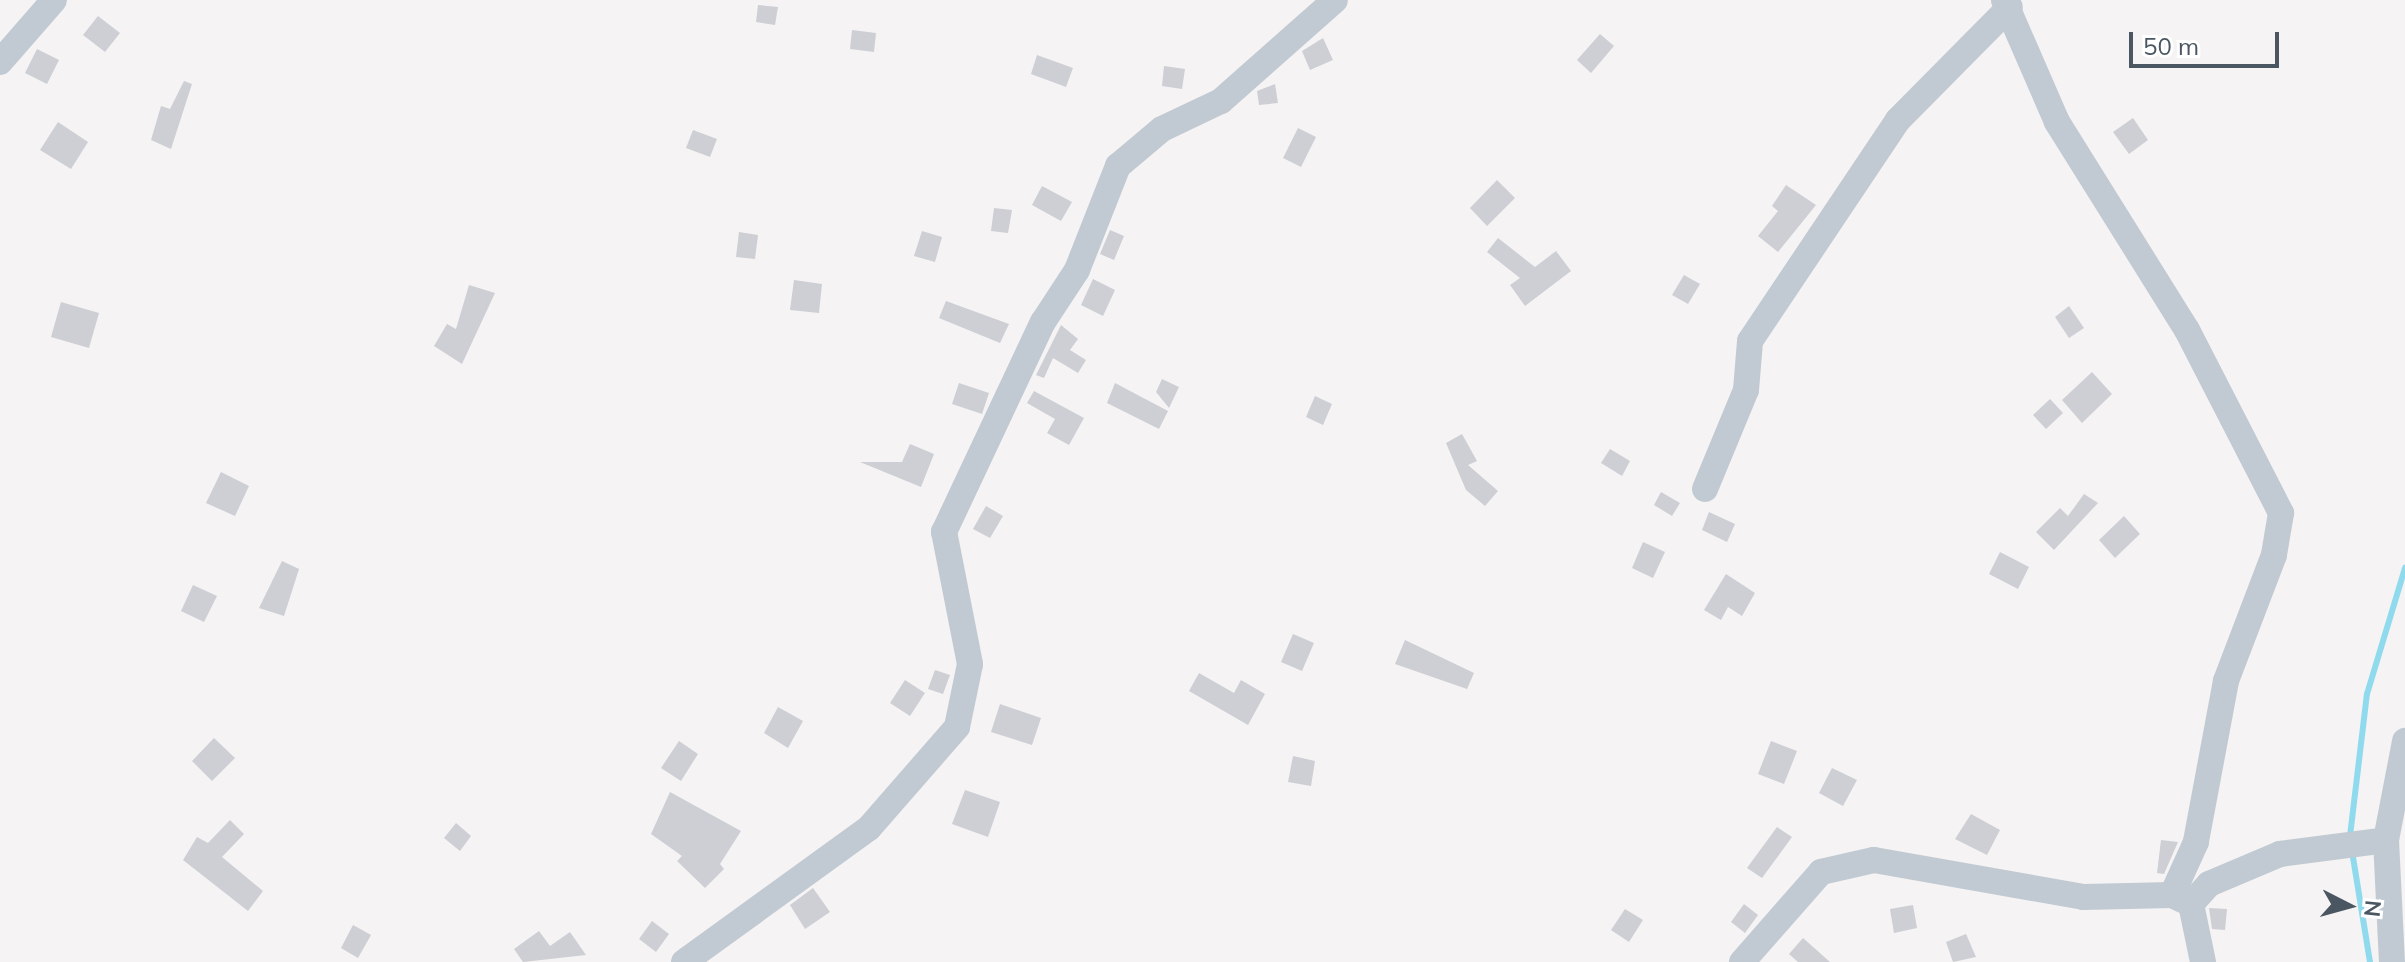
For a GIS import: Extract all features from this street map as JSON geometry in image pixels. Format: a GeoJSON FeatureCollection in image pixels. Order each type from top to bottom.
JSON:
{"type":"FeatureCollection","features":[{"type":"Feature","properties":{"kind":"street"},"geometry":{"type":"LineString","coordinates":[[0,62],[54,0]]}},
{"type":"Feature","properties":{"kind":"street"},"geometry":{"type":"LineString","coordinates":[[684,962],[869,828],[957,727],[970,664],[944,532],[1043,322],[1077,270],[1118,166],[1162,129],[1221,101],[1335,0]]}},
{"type":"Feature","properties":{"kind":"street"},"geometry":{"type":"LineString","coordinates":[[1705,489],[1746,390],[1750,341],[1898,120],[2007,4],[2057,122],[2187,330],[2281,513],[2274,555],[2226,681],[2182,900],[2203,962]]}},
{"type":"Feature","properties":{"kind":"street"},"geometry":{"type":"LineString","coordinates":[[2392,962],[2364,842],[2405,741]]}},
{"type":"Feature","properties":{"kind":"street"},"geometry":{"type":"LineString","coordinates":[[1742,962],[1821,872],[1874,860],[2084,897],[2182,900],[2209,884],[2280,854],[2364,842]]}},
{"type":"Feature","properties":{"kind":"building"},"geometry":{"type":"Polygon","coordinates":[[[758,5],[778,7],[775,25],[756,22],[758,5]]]}},
{"type":"Feature","properties":{"kind":"building"},"geometry":{"type":"Polygon","coordinates":[[[98,16],[120,33],[105,52],[83,35],[98,16]]]}},
{"type":"Feature","properties":{"kind":"building"},"geometry":{"type":"Polygon","coordinates":[[[852,30],[876,33],[874,52],[850,49],[852,30]]]}},
{"type":"Feature","properties":{"kind":"building"},"geometry":{"type":"Polygon","coordinates":[[[1600,34],[1614,46],[1591,73],[1577,60],[1600,34]]]}},
{"type":"Feature","properties":{"kind":"building"},"geometry":{"type":"Polygon","coordinates":[[[1323,38],[1333,60],[1310,70],[1302,51],[1323,38]]]}},
{"type":"Feature","properties":{"kind":"building"},"geometry":{"type":"Polygon","coordinates":[[[37,49],[59,60],[47,84],[25,73],[37,49]]]}},
{"type":"Feature","properties":{"kind":"building"},"geometry":{"type":"Polygon","coordinates":[[[1037,55],[1073,68],[1066,87],[1031,74],[1037,55]]]}},
{"type":"Feature","properties":{"kind":"building"},"geometry":{"type":"Polygon","coordinates":[[[1164,66],[1185,69],[1182,89],[1162,86],[1164,66]]]}},
{"type":"Feature","properties":{"kind":"building"},"geometry":{"type":"Polygon","coordinates":[[[184,81],[192,84],[171,149],[151,140],[161,106],[170,109],[184,81]]]}},
{"type":"Feature","properties":{"kind":"building"},"geometry":{"type":"Polygon","coordinates":[[[1275,84],[1278,103],[1259,105],[1257,91],[1275,84]]]}},
{"type":"Feature","properties":{"kind":"building"},"geometry":{"type":"Polygon","coordinates":[[[2133,118],[2148,140],[2129,154],[2113,132],[2133,118]]]}},
{"type":"Feature","properties":{"kind":"building"},"geometry":{"type":"Polygon","coordinates":[[[58,122],[88,142],[71,169],[40,150],[58,122]]]}},
{"type":"Feature","properties":{"kind":"building"},"geometry":{"type":"Polygon","coordinates":[[[1298,128],[1316,137],[1301,167],[1283,158],[1298,128]]]}},
{"type":"Feature","properties":{"kind":"building"},"geometry":{"type":"Polygon","coordinates":[[[693,130],[717,139],[710,157],[686,148],[693,130]]]}},
{"type":"Feature","properties":{"kind":"building"},"geometry":{"type":"Polygon","coordinates":[[[1497,180],[1515,198],[1487,226],[1470,208],[1497,180]]]}},
{"type":"Feature","properties":{"kind":"building"},"geometry":{"type":"Polygon","coordinates":[[[1786,185],[1816,205],[1778,252],[1758,236],[1778,211],[1772,206],[1786,185]]]}},
{"type":"Feature","properties":{"kind":"building"},"geometry":{"type":"Polygon","coordinates":[[[1042,186],[1072,202],[1061,221],[1032,205],[1042,186]]]}},
{"type":"Feature","properties":{"kind":"building"},"geometry":{"type":"Polygon","coordinates":[[[994,208],[1012,210],[1008,233],[991,231],[994,208]]]}},
{"type":"Feature","properties":{"kind":"building"},"geometry":{"type":"Polygon","coordinates":[[[1110,230],[1124,236],[1114,260],[1100,254],[1110,230]]]}},
{"type":"Feature","properties":{"kind":"building"},"geometry":{"type":"Polygon","coordinates":[[[922,231],[942,237],[935,262],[914,256],[922,231]]]}},
{"type":"Feature","properties":{"kind":"building"},"geometry":{"type":"Polygon","coordinates":[[[739,232],[758,235],[755,259],[736,257],[739,232]]]}},
{"type":"Feature","properties":{"kind":"building"},"geometry":{"type":"Polygon","coordinates":[[[1498,238],[1535,267],[1556,251],[1571,271],[1525,306],[1510,285],[1520,278],[1487,252],[1498,238]]]}},
{"type":"Feature","properties":{"kind":"building"},"geometry":{"type":"Polygon","coordinates":[[[1684,275],[1700,284],[1688,304],[1672,295],[1684,275]]]}},
{"type":"Feature","properties":{"kind":"building"},"geometry":{"type":"Polygon","coordinates":[[[1093,279],[1115,290],[1103,316],[1081,305],[1093,279]]]}},
{"type":"Feature","properties":{"kind":"building"},"geometry":{"type":"Polygon","coordinates":[[[794,280],[822,284],[819,313],[790,310],[794,280]]]}},
{"type":"Feature","properties":{"kind":"building"},"geometry":{"type":"Polygon","coordinates":[[[469,285],[495,293],[462,364],[434,346],[447,324],[456,329],[469,285]]]}},
{"type":"Feature","properties":{"kind":"building"},"geometry":{"type":"Polygon","coordinates":[[[946,301],[1009,324],[1000,343],[939,318],[946,301]]]}},
{"type":"Feature","properties":{"kind":"building"},"geometry":{"type":"Polygon","coordinates":[[[61,302],[99,313],[89,348],[51,337],[61,302]]]}},
{"type":"Feature","properties":{"kind":"building"},"geometry":{"type":"Polygon","coordinates":[[[2069,306],[2084,328],[2069,338],[2055,317],[2069,306]]]}},
{"type":"Feature","properties":{"kind":"building"},"geometry":{"type":"Polygon","coordinates":[[[1061,325],[1078,339],[1070,350],[1086,360],[1078,373],[1053,358],[1044,378],[1036,375],[1061,325]]]}},
{"type":"Feature","properties":{"kind":"building"},"geometry":{"type":"Polygon","coordinates":[[[2092,372],[2112,394],[2082,423],[2062,400],[2092,372]]]}},
{"type":"Feature","properties":{"kind":"building"},"geometry":{"type":"Polygon","coordinates":[[[1162,379],[1179,387],[1169,408],[1156,392],[1162,379]]]}},
{"type":"Feature","properties":{"kind":"building"},"geometry":{"type":"Polygon","coordinates":[[[959,383],[989,393],[982,414],[952,404],[959,383]]]}},
{"type":"Feature","properties":{"kind":"building"},"geometry":{"type":"Polygon","coordinates":[[[1115,383],[1168,411],[1159,429],[1107,403],[1115,383]]]}},
{"type":"Feature","properties":{"kind":"building"},"geometry":{"type":"Polygon","coordinates":[[[1034,391],[1084,418],[1069,445],[1047,433],[1055,419],[1027,403],[1034,391]]]}},
{"type":"Feature","properties":{"kind":"building"},"geometry":{"type":"Polygon","coordinates":[[[1315,396],[1332,404],[1323,425],[1306,417],[1315,396]]]}},
{"type":"Feature","properties":{"kind":"building"},"geometry":{"type":"Polygon","coordinates":[[[2050,399],[2063,413],[2046,429],[2033,415],[2050,399]]]}},
{"type":"Feature","properties":{"kind":"building"},"geometry":{"type":"Polygon","coordinates":[[[1462,434],[1477,461],[1468,465],[1498,491],[1485,506],[1466,490],[1446,443],[1462,434]]]}},
{"type":"Feature","properties":{"kind":"building"},"geometry":{"type":"Polygon","coordinates":[[[910,444],[934,454],[921,487],[860,462],[902,462],[910,444]]]}},
{"type":"Feature","properties":{"kind":"building"},"geometry":{"type":"Polygon","coordinates":[[[1610,449],[1630,461],[1622,476],[1601,463],[1610,449]]]}},
{"type":"Feature","properties":{"kind":"building"},"geometry":{"type":"Polygon","coordinates":[[[221,472],[249,486],[235,516],[206,503],[221,472]]]}},
{"type":"Feature","properties":{"kind":"building"},"geometry":{"type":"Polygon","coordinates":[[[1661,492],[1680,503],[1672,516],[1654,505],[1661,492]]]}},
{"type":"Feature","properties":{"kind":"building"},"geometry":{"type":"Polygon","coordinates":[[[2084,494],[2098,503],[2054,550],[2036,532],[2060,508],[2068,516],[2084,494]]]}},
{"type":"Feature","properties":{"kind":"building"},"geometry":{"type":"Polygon","coordinates":[[[986,506],[1003,516],[990,538],[973,529],[986,506]]]}},
{"type":"Feature","properties":{"kind":"building"},"geometry":{"type":"Polygon","coordinates":[[[1709,512],[1735,524],[1727,542],[1702,530],[1709,512]]]}},
{"type":"Feature","properties":{"kind":"building"},"geometry":{"type":"Polygon","coordinates":[[[2124,516],[2140,534],[2115,558],[2099,540],[2124,516]]]}},
{"type":"Feature","properties":{"kind":"building"},"geometry":{"type":"Polygon","coordinates":[[[1643,542],[1665,552],[1653,578],[1632,568],[1643,542]]]}},
{"type":"Feature","properties":{"kind":"building"},"geometry":{"type":"Polygon","coordinates":[[[2000,552],[2029,567],[2018,589],[1989,574],[2000,552]]]}},
{"type":"Feature","properties":{"kind":"building"},"geometry":{"type":"Polygon","coordinates":[[[282,561],[299,569],[284,616],[259,608],[282,561]]]}},
{"type":"Feature","properties":{"kind":"building"},"geometry":{"type":"Polygon","coordinates":[[[1726,574],[1755,593],[1742,616],[1728,607],[1721,620],[1704,610],[1726,574]]]}},
{"type":"Feature","properties":{"kind":"building"},"geometry":{"type":"Polygon","coordinates":[[[193,585],[217,596],[204,622],[181,611],[193,585]]]}},
{"type":"Feature","properties":{"kind":"building"},"geometry":{"type":"Polygon","coordinates":[[[1293,634],[1314,643],[1302,671],[1281,662],[1293,634]]]}},
{"type":"Feature","properties":{"kind":"building"},"geometry":{"type":"Polygon","coordinates":[[[1405,640],[1474,673],[1467,689],[1395,664],[1405,640]]]}},
{"type":"Feature","properties":{"kind":"building"},"geometry":{"type":"Polygon","coordinates":[[[935,670],[950,675],[943,694],[928,689],[935,670]]]}},
{"type":"Feature","properties":{"kind":"building"},"geometry":{"type":"Polygon","coordinates":[[[1199,673],[1234,693],[1241,680],[1265,694],[1248,725],[1189,691],[1199,673]]]}},
{"type":"Feature","properties":{"kind":"building"},"geometry":{"type":"Polygon","coordinates":[[[905,680],[925,693],[910,716],[890,703],[905,680]]]}},
{"type":"Feature","properties":{"kind":"building"},"geometry":{"type":"Polygon","coordinates":[[[1000,704],[1041,718],[1032,745],[991,732],[1000,704]]]}},
{"type":"Feature","properties":{"kind":"building"},"geometry":{"type":"Polygon","coordinates":[[[778,707],[803,721],[788,748],[764,733],[778,707]]]}},
{"type":"Feature","properties":{"kind":"building"},"geometry":{"type":"Polygon","coordinates":[[[214,738],[235,758],[212,781],[192,761],[214,738]]]}},
{"type":"Feature","properties":{"kind":"building"},"geometry":{"type":"Polygon","coordinates":[[[679,741],[698,754],[681,781],[661,768],[679,741]]]}},
{"type":"Feature","properties":{"kind":"building"},"geometry":{"type":"Polygon","coordinates":[[[1771,741],[1797,751],[1784,784],[1758,774],[1771,741]]]}},
{"type":"Feature","properties":{"kind":"building"},"geometry":{"type":"Polygon","coordinates":[[[1293,756],[1315,761],[1311,786],[1288,782],[1293,756]]]}},
{"type":"Feature","properties":{"kind":"building"},"geometry":{"type":"Polygon","coordinates":[[[1832,768],[1857,780],[1843,806],[1819,793],[1832,768]]]}},
{"type":"Feature","properties":{"kind":"building"},"geometry":{"type":"Polygon","coordinates":[[[965,790],[1000,802],[988,837],[952,824],[965,790]]]}},
{"type":"Feature","properties":{"kind":"building"},"geometry":{"type":"Polygon","coordinates":[[[670,792],[741,831],[720,864],[724,869],[705,888],[677,861],[682,856],[651,834],[670,792]]]}},
{"type":"Feature","properties":{"kind":"building"},"geometry":{"type":"Polygon","coordinates":[[[1971,814],[2000,830],[1987,855],[1955,839],[1971,814]]]}},
{"type":"Feature","properties":{"kind":"building"},"geometry":{"type":"Polygon","coordinates":[[[230,820],[244,834],[222,857],[263,891],[248,911],[183,860],[197,837],[208,843],[230,820]]]}},
{"type":"Feature","properties":{"kind":"building"},"geometry":{"type":"Polygon","coordinates":[[[456,823],[471,836],[460,851],[444,838],[456,823]]]}},
{"type":"Feature","properties":{"kind":"building"},"geometry":{"type":"Polygon","coordinates":[[[1777,827],[1792,837],[1762,878],[1747,868],[1777,827]]]}},
{"type":"Feature","properties":{"kind":"building"},"geometry":{"type":"Polygon","coordinates":[[[2161,840],[2178,842],[2164,874],[2157,873],[2161,840]]]}},
{"type":"Feature","properties":{"kind":"building"},"geometry":{"type":"Polygon","coordinates":[[[813,888],[830,912],[805,929],[790,905],[813,888]]]}},
{"type":"Feature","properties":{"kind":"building"},"geometry":{"type":"Polygon","coordinates":[[[1744,904],[1758,915],[1745,933],[1731,922],[1744,904]]]}},
{"type":"Feature","properties":{"kind":"building"},"geometry":{"type":"Polygon","coordinates":[[[1913,905],[1917,928],[1894,933],[1890,909],[1913,905]]]}},
{"type":"Feature","properties":{"kind":"building"},"geometry":{"type":"Polygon","coordinates":[[[2209,908],[2227,909],[2225,930],[2212,929],[2209,908]]]}},
{"type":"Feature","properties":{"kind":"building"},"geometry":{"type":"Polygon","coordinates":[[[1625,909],[1643,920],[1629,942],[1611,930],[1625,909]]]}},
{"type":"Feature","properties":{"kind":"building"},"geometry":{"type":"Polygon","coordinates":[[[652,921],[669,934],[656,952],[639,939],[652,921]]]}},
{"type":"Feature","properties":{"kind":"building"},"geometry":{"type":"Polygon","coordinates":[[[353,925],[371,935],[358,958],[341,948],[353,925]]]}},
{"type":"Feature","properties":{"kind":"building"},"geometry":{"type":"Polygon","coordinates":[[[539,931],[550,946],[570,932],[586,955],[523,962],[514,949],[539,931]]]}},
{"type":"Feature","properties":{"kind":"building"},"geometry":{"type":"Polygon","coordinates":[[[1966,934],[1976,957],[1953,962],[1946,942],[1966,934]]]}},
{"type":"Feature","properties":{"kind":"building"},"geometry":{"type":"Polygon","coordinates":[[[1803,938],[1830,962],[1798,962],[1789,954],[1803,938]]]}},
{"type":"Feature","properties":{"kind":"waterway"},"geometry":{"type":"LineString","coordinates":[[2350,836],[2367,694],[2405,568]]}},
{"type":"Feature","properties":{"kind":"waterway"},"geometry":{"type":"LineString","coordinates":[[2352,851],[2370,962]]}}]}
